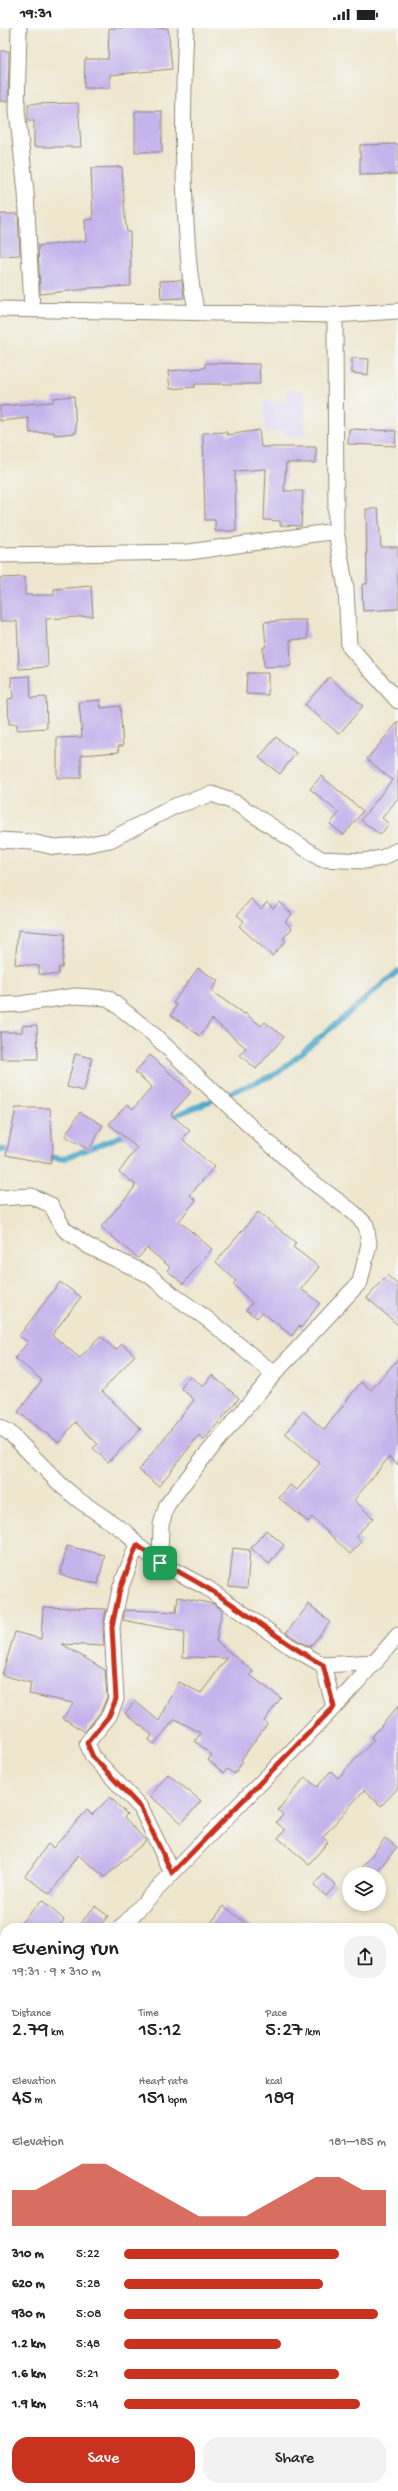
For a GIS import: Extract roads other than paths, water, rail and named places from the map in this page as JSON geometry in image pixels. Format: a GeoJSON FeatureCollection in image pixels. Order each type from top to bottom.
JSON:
{"type":"FeatureCollection","features":[{"type":"Feature","properties":{"kind":"street"},"geometry":{"type":"LineString","coordinates":[[19,28],[17,110],[26,192],[32,308]]}},
{"type":"Feature","properties":{"kind":"street"},"geometry":{"type":"LineString","coordinates":[[186,28],[182,96],[184,192],[191,289],[197,312]]}},
{"type":"Feature","properties":{"kind":"street"},"geometry":{"type":"LineString","coordinates":[[0,309],[32,308],[335,315],[398,311]]}},
{"type":"Feature","properties":{"kind":"street"},"geometry":{"type":"LineString","coordinates":[[335,315],[336,531],[346,589],[349,646],[398,701]]}},
{"type":"Feature","properties":{"kind":"street"},"geometry":{"type":"LineString","coordinates":[[0,555],[189,552],[336,531]]}},
{"type":"Feature","properties":{"kind":"street"},"geometry":{"type":"LineString","coordinates":[[0,840],[32,842],[54,847],[85,845],[110,840],[175,806],[212,794],[236,803],[321,859],[364,861],[382,858],[398,850]]}},
{"type":"Feature","properties":{"kind":"street"},"geometry":{"type":"LineString","coordinates":[[0,1005],[20,1004],[75,996],[108,998],[154,1035],[251,1128],[310,1180],[353,1212],[366,1225],[369,1244],[360,1282],[274,1374],[199,1463],[167,1505],[161,1526],[160,1563]]}},
{"type":"Feature","properties":{"kind":"street"},"geometry":{"type":"LineString","coordinates":[[0,1198],[31,1196],[51,1205],[64,1229],[88,1246],[149,1275],[172,1295],[206,1318],[274,1374]]}},
{"type":"Feature","properties":{"kind":"street"},"geometry":{"type":"LineString","coordinates":[[0,1427],[10,1433],[62,1486],[80,1502],[127,1533],[137,1545],[160,1563],[207,1588],[288,1644],[323,1665],[376,1662]]}},
{"type":"Feature","properties":{"kind":"street"},"geometry":{"type":"LineString","coordinates":[[137,1545],[120,1589],[112,1627],[116,1699],[109,1716],[87,1743],[93,1757],[141,1808],[172,1873]]}},
{"type":"Feature","properties":{"kind":"street"},"geometry":{"type":"LineString","coordinates":[[127,1923],[172,1873],[334,1707],[376,1662],[398,1635]]}},
{"type":"Feature","properties":{"kind":"street"},"geometry":{"type":"LineString","coordinates":[[323,1665],[334,1707]]}},
{"type":"Feature","properties":{"kind":"waterway"},"geometry":{"type":"LineString","coordinates":[[167,1119],[278,1073],[398,971]]}},
{"type":"Feature","properties":{"kind":"waterway"},"geometry":{"type":"LineString","coordinates":[[45,1156],[63,1159],[129,1133]]}},
{"type":"Feature","properties":{"kind":"waterway"},"geometry":{"type":"LineString","coordinates":[[0,1149],[15,1151]]}}]}
